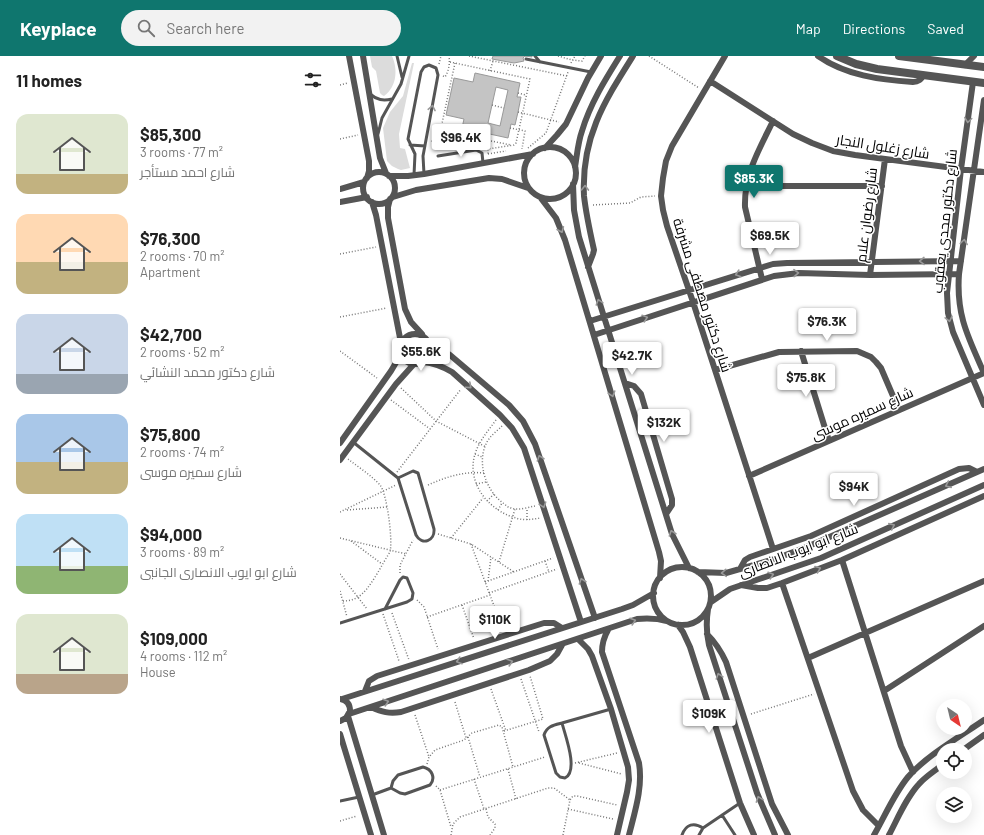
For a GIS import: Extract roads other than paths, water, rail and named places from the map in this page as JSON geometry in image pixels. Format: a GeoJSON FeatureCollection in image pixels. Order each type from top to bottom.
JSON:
{"type":"FeatureCollection","features":[{"type":"Feature","properties":{"kind":"street"},"geometry":{"type":"LineString","coordinates":[[340,442],[383,383],[401,354],[401,343],[376,215],[363,188],[369,166],[349,56]]}},
{"type":"Feature","properties":{"kind":"street"},"geometry":{"type":"LineString","coordinates":[[363,56],[380,158],[395,185],[388,207],[388,218],[405,309],[412,322],[429,341],[450,355],[509,405],[528,430],[535,444],[595,618]]}},
{"type":"Feature","properties":{"kind":"street"},"geometry":{"type":"LineString","coordinates":[[340,189],[366,180],[376,172],[388,174],[424,174],[533,154],[545,148],[566,124],[591,72],[601,56]]}},
{"type":"Feature","properties":{"kind":"street"},"geometry":{"type":"LineString","coordinates":[[340,202],[369,200],[380,203],[391,198],[426,188],[489,178],[502,179],[528,188],[540,197],[553,199],[560,197],[570,189],[575,179],[579,143],[587,115],[602,85],[620,56]]}},
{"type":"Feature","properties":{"kind":"street"},"geometry":{"type":"LineString","coordinates":[[588,267],[594,254],[594,250],[587,223],[585,206],[584,194],[586,161],[592,133],[603,106],[633,56]]}},
{"type":"Feature","properties":{"kind":"street","name":"شارع دكتور مصطفى مشرفة"},"geometry":{"type":"LineString","coordinates":[[725,56],[672,146],[666,161],[662,178],[661,196],[667,226],[689,289],[773,549]]}},
{"type":"Feature","properties":{"kind":"street"},"geometry":{"type":"LineString","coordinates":[[818,56],[841,68],[866,76],[917,82],[922,79],[924,75]]}},
{"type":"Feature","properties":{"kind":"street"},"geometry":{"type":"LineString","coordinates":[[837,56],[866,67],[984,83]]}},
{"type":"Feature","properties":{"kind":"street"},"geometry":{"type":"LineString","coordinates":[[899,56],[918,57],[984,67]]}},
{"type":"Feature","properties":{"kind":"street"},"geometry":{"type":"LineString","coordinates":[[965,65],[974,56]]}},
{"type":"Feature","properties":{"kind":"street","name":"شارع زغلول النجار"},"geometry":{"type":"LineString","coordinates":[[710,81],[793,134],[812,144],[833,151],[984,172]]}},
{"type":"Feature","properties":{"kind":"street","name":"شارع دكتور مجدى يعقوب"},"geometry":{"type":"LineString","coordinates":[[973,82],[961,169],[947,293],[950,322],[984,405]]}},
{"type":"Feature","properties":{"kind":"street","name":"شارع دكتور مجدى يعقوب"},"geometry":{"type":"LineString","coordinates":[[984,100],[959,274],[958,292],[964,327],[984,373]]}},
{"type":"Feature","properties":{"kind":"street"},"geometry":{"type":"LineString","coordinates":[[762,279],[745,207],[746,186],[750,167],[773,121]]}},
{"type":"Feature","properties":{"kind":"street"},"geometry":{"type":"LineString","coordinates":[[545,148],[562,151],[570,158],[575,169]]}},
{"type":"Feature","properties":{"kind":"street"},"geometry":{"type":"LineString","coordinates":[[528,188],[524,174],[525,166],[528,159],[533,154]]}},
{"type":"Feature","properties":{"kind":"street","name":"شارع رضوان علام"},"geometry":{"type":"LineString","coordinates":[[870,275],[885,159]]}},
{"type":"Feature","properties":{"kind":"street"},"geometry":{"type":"LineString","coordinates":[[573,184],[576,223],[588,267],[666,514],[677,546],[689,568]]}},
{"type":"Feature","properties":{"kind":"street"},"geometry":{"type":"LineString","coordinates":[[746,186],[882,186]]}},
{"type":"Feature","properties":{"kind":"street"},"geometry":{"type":"LineString","coordinates":[[540,197],[550,210],[561,230],[590,321],[659,552],[661,560],[660,578]]}},
{"type":"Feature","properties":{"kind":"street"},"geometry":{"type":"LineString","coordinates":[[590,321],[759,268],[787,263],[961,261]]}},
{"type":"Feature","properties":{"kind":"street"},"geometry":{"type":"LineString","coordinates":[[594,334],[762,279],[787,274],[959,274]]}},
{"type":"Feature","properties":{"kind":"street"},"geometry":{"type":"LineString","coordinates":[[401,343],[407,336],[417,333],[422,334]]}},
{"type":"Feature","properties":{"kind":"street"},"geometry":{"type":"LineString","coordinates":[[423,362],[427,359],[431,350],[429,341]]}},
{"type":"Feature","properties":{"kind":"street"},"geometry":{"type":"LineString","coordinates":[[801,351],[829,441]]}},
{"type":"Feature","properties":{"kind":"street"},"geometry":{"type":"LineString","coordinates":[[715,370],[779,352],[857,351],[871,357],[881,368],[899,410]]}},
{"type":"Feature","properties":{"kind":"street"},"geometry":{"type":"LineString","coordinates":[[401,354],[406,361],[414,364],[423,362],[443,366],[465,383],[500,415],[517,436],[524,448],[581,622]]}},
{"type":"Feature","properties":{"kind":"street"},"geometry":{"type":"LineString","coordinates":[[342,457],[396,384],[414,364]]}},
{"type":"Feature","properties":{"kind":"street","name":"شارع سميره موسى"},"geometry":{"type":"LineString","coordinates":[[749,476],[984,373]]}},
{"type":"Feature","properties":{"kind":"street"},"geometry":{"type":"LineString","coordinates":[[625,383],[634,386],[641,394],[672,500],[672,505],[666,514]]}},
{"type":"Feature","properties":{"kind":"street"},"geometry":{"type":"LineString","coordinates":[[740,570],[745,560],[750,557],[824,531],[959,469],[969,468],[977,472]]}},
{"type":"Feature","properties":{"kind":"street","name":"شارع ابو ايوب الانصارى"},"geometry":{"type":"LineString","coordinates":[[698,572],[726,573],[775,559],[809,546],[984,469]]}},
{"type":"Feature","properties":{"kind":"street","name":"شارع ابو ايوب الانصارى"},"geometry":{"type":"LineString","coordinates":[[711,602],[720,595],[741,585],[821,558],[984,485]]}},
{"type":"Feature","properties":{"kind":"street"},"geometry":{"type":"LineString","coordinates":[[741,585],[762,588],[782,583],[842,560],[984,496]]}},
{"type":"Feature","properties":{"kind":"street"},"geometry":{"type":"LineString","coordinates":[[842,560],[901,746],[913,772]]}},
{"type":"Feature","properties":{"kind":"street"},"geometry":{"type":"LineString","coordinates":[[340,721],[344,720],[349,715],[371,707],[608,630],[637,619],[652,618],[678,625],[687,625],[695,622],[703,617],[711,602],[710,588],[703,576],[698,572],[689,568],[674,569],[667,572],[660,578],[655,587],[655,606],[667,621]]}},
{"type":"Feature","properties":{"kind":"street"},"geometry":{"type":"LineString","coordinates":[[808,658],[984,581]]}},
{"type":"Feature","properties":{"kind":"street"},"geometry":{"type":"LineString","coordinates":[[782,583],[853,791],[864,810],[879,826]]}},
{"type":"Feature","properties":{"kind":"street"},"geometry":{"type":"LineString","coordinates":[[341,698],[595,618],[633,605],[654,593]]}},
{"type":"Feature","properties":{"kind":"street"},"geometry":{"type":"LineString","coordinates":[[708,609],[706,633],[757,793],[775,835]]}},
{"type":"Feature","properties":{"kind":"street"},"geometry":{"type":"LineString","coordinates":[[365,691],[370,681],[377,676],[411,665],[550,622],[562,628]]}},
{"type":"Feature","properties":{"kind":"street"},"geometry":{"type":"LineString","coordinates":[[678,625],[690,647],[740,803],[754,835]]}},
{"type":"Feature","properties":{"kind":"street"},"geometry":{"type":"LineString","coordinates":[[884,691],[984,626]]}},
{"type":"Feature","properties":{"kind":"street"},"geometry":{"type":"LineString","coordinates":[[608,630],[604,636],[602,652],[638,758],[641,772],[639,794],[630,835]]}},
{"type":"Feature","properties":{"kind":"street"},"geometry":{"type":"LineString","coordinates":[[706,633],[715,642],[726,662],[772,804],[788,835]]}},
{"type":"Feature","properties":{"kind":"street"},"geometry":{"type":"LineString","coordinates":[[578,639],[588,649],[592,656],[611,709],[628,766],[629,775],[617,835]]}},
{"type":"Feature","properties":{"kind":"street"},"geometry":{"type":"LineString","coordinates":[[371,707],[380,712],[391,713],[413,708],[519,674],[550,661],[557,654],[562,645]]}},
{"type":"Feature","properties":{"kind":"street"},"geometry":{"type":"LineString","coordinates":[[341,698],[348,703],[350,711],[349,715],[384,835]]}},
{"type":"Feature","properties":{"kind":"street"},"geometry":{"type":"LineString","coordinates":[[874,835],[898,791],[913,772],[948,744],[984,720]]}},
{"type":"Feature","properties":{"kind":"street"},"geometry":{"type":"LineString","coordinates":[[340,734],[371,835]]}},
{"type":"Feature","properties":{"kind":"street"},"geometry":{"type":"LineString","coordinates":[[972,744],[984,736]]}},
{"type":"Feature","properties":{"kind":"street"},"geometry":{"type":"LineString","coordinates":[[889,835],[909,797],[918,785],[936,769]]}},
{"type":"Feature","properties":{"kind":"lane"},"geometry":{"type":"LineString","coordinates":[[398,56],[402,78]]}},
{"type":"Feature","properties":{"kind":"lane"},"geometry":{"type":"LineString","coordinates":[[377,138],[382,118],[398,90],[409,56]]}},
{"type":"Feature","properties":{"kind":"lane"},"geometry":{"type":"LineString","coordinates":[[535,56],[540,62]]}},
{"type":"Feature","properties":{"kind":"lane"},"geometry":{"type":"LineString","coordinates":[[526,59],[591,72]]}},
{"type":"Feature","properties":{"kind":"lane"},"geometry":{"type":"LineString","coordinates":[[414,175],[415,154],[408,139],[421,72],[424,67],[429,65],[436,68],[438,75],[422,160],[424,174]]}},
{"type":"Feature","properties":{"kind":"lane"},"geometry":{"type":"LineString","coordinates":[[370,94],[378,99],[392,100]]}},
{"type":"Feature","properties":{"kind":"lane"},"geometry":{"type":"LineString","coordinates":[[410,145],[425,146]]}},
{"type":"Feature","properties":{"kind":"lane"},"geometry":{"type":"LineString","coordinates":[[438,156],[476,150],[482,153],[486,163]]}},
{"type":"Feature","properties":{"kind":"lane"},"geometry":{"type":"LineString","coordinates":[[353,442],[398,478],[416,535],[420,540],[426,541],[432,538],[434,532],[418,473],[412,471],[398,478]]}},
{"type":"Feature","properties":{"kind":"lane"},"geometry":{"type":"LineString","coordinates":[[340,623],[390,608],[410,601],[413,593],[409,580],[405,577],[401,578],[383,610]]}},
{"type":"Feature","properties":{"kind":"lane"},"geometry":{"type":"LineString","coordinates":[[562,723],[570,753],[571,764],[568,776],[565,778],[560,777],[556,772],[544,735],[546,730],[550,726],[611,709]]}},
{"type":"Feature","properties":{"kind":"lane"},"geometry":{"type":"LineString","coordinates":[[372,795],[391,788],[398,776],[423,767],[432,774],[432,783],[428,787],[405,794],[391,788]]}},
{"type":"Feature","properties":{"kind":"lane"},"geometry":{"type":"LineString","coordinates":[[340,801],[359,797]]}},
{"type":"Feature","properties":{"kind":"lane"},"geometry":{"type":"LineString","coordinates":[[699,835],[703,828],[740,803]]}},
{"type":"Feature","properties":{"kind":"lane"},"geometry":{"type":"LineString","coordinates":[[722,815],[735,835]]}},
{"type":"Feature","properties":{"kind":"lane"},"geometry":{"type":"LineString","coordinates":[[682,835],[686,827],[692,824],[703,828]]}}]}
